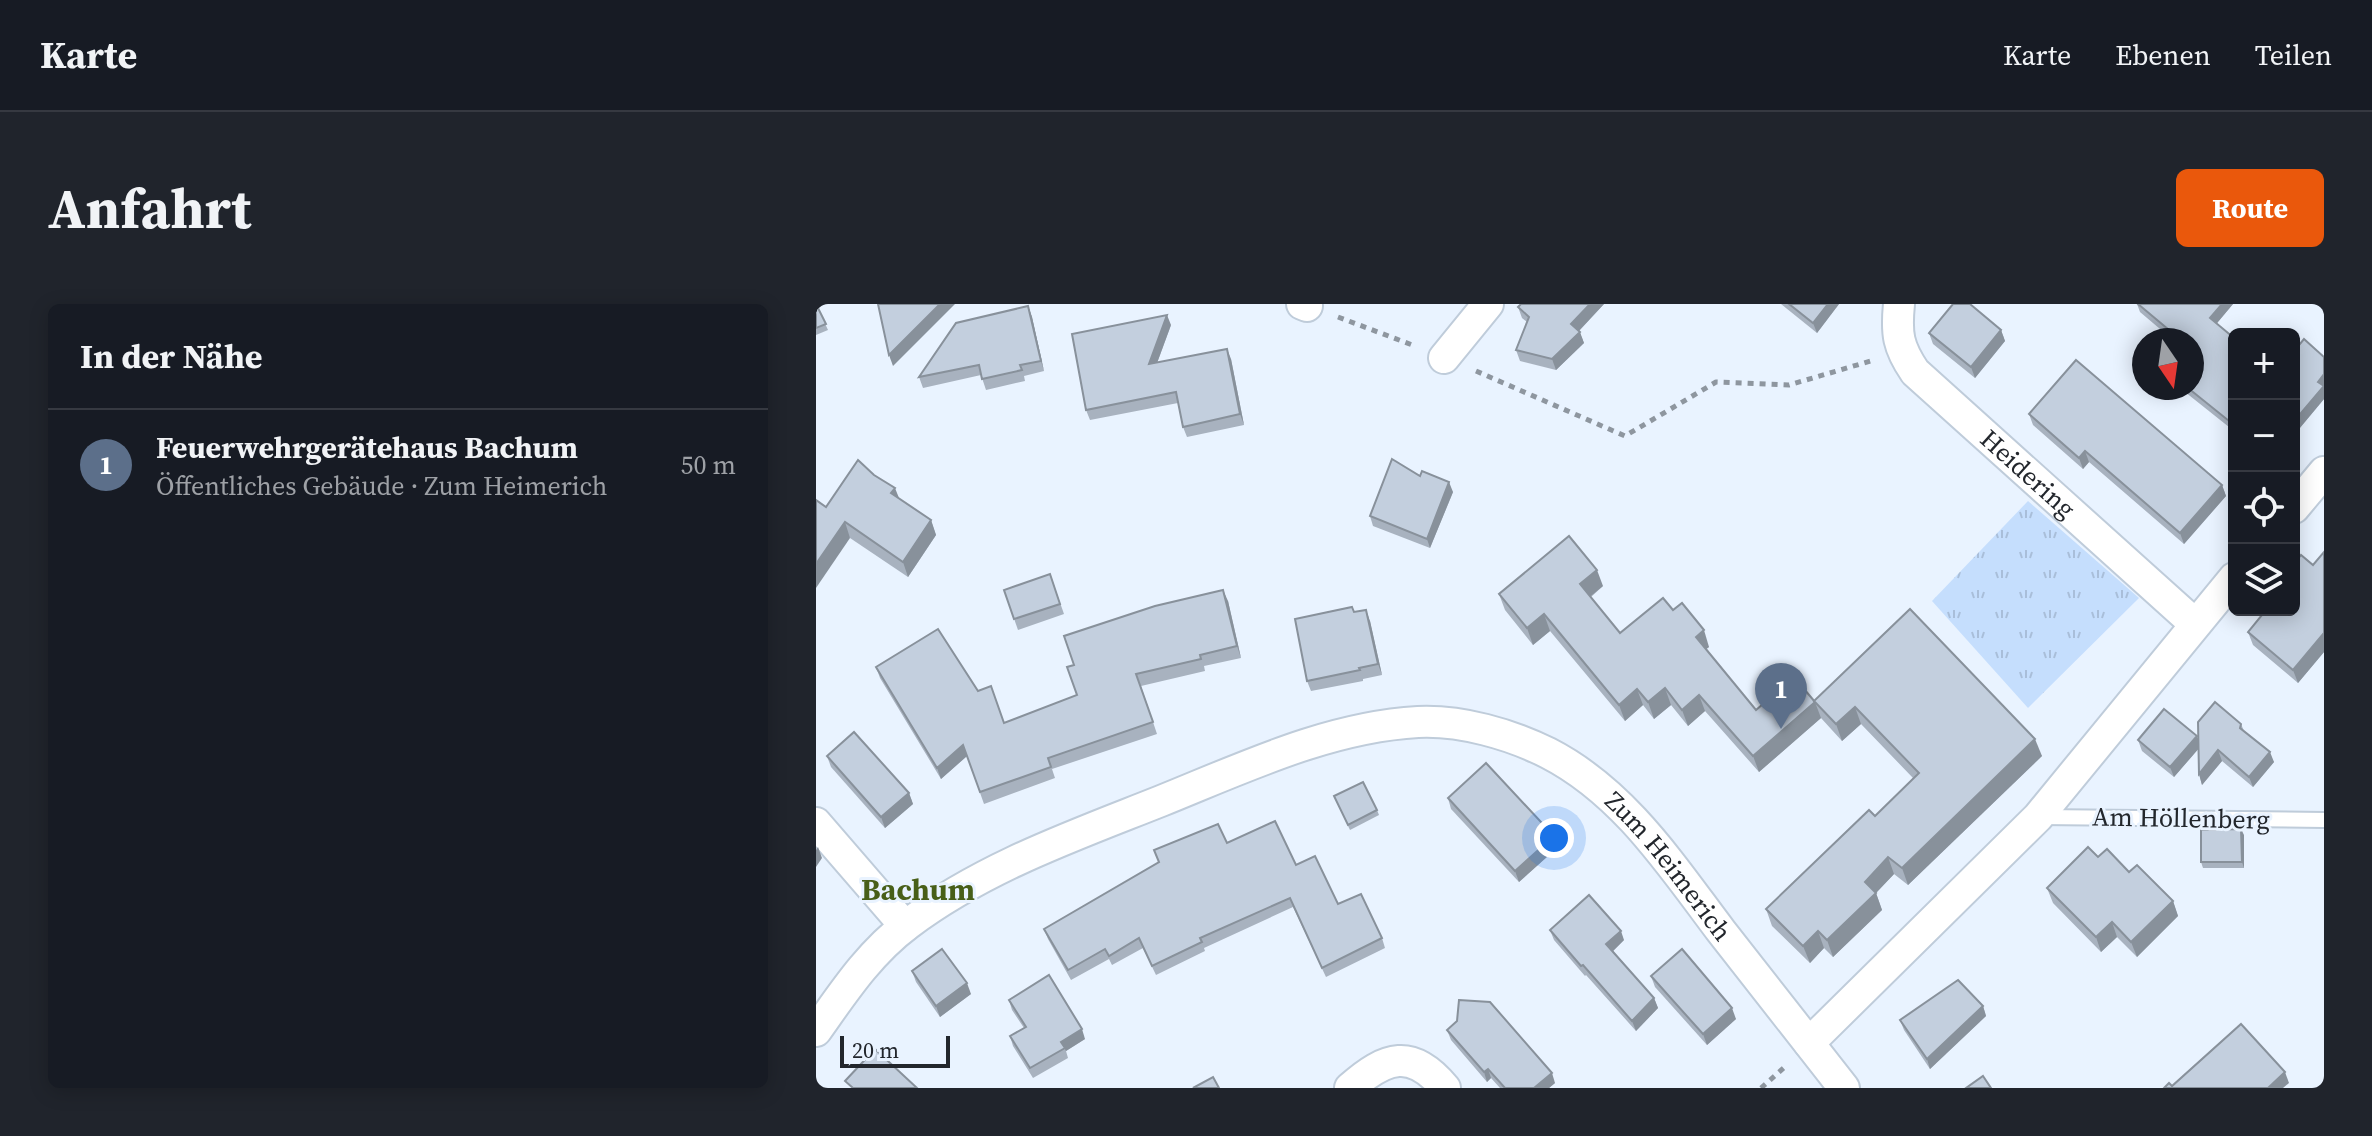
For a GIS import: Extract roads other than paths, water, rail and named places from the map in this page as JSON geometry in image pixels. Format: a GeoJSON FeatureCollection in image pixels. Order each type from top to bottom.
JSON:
{"type":"FeatureCollection","features":[{"type":"Feature","properties":{"kind":"street"},"geometry":{"type":"LineString","coordinates":[[1444,358],[1488,304]]}},
{"type":"Feature","properties":{"kind":"street","name":"Heidering"},"geometry":{"type":"LineString","coordinates":[[1899,304],[1896,329],[1902,352],[1915,372],[2195,624]]}},
{"type":"Feature","properties":{"kind":"street"},"geometry":{"type":"LineString","coordinates":[[2300,501],[2324,472]]}},
{"type":"Feature","properties":{"kind":"street"},"geometry":{"type":"LineString","coordinates":[[1809,1043],[2038,817],[2228,585]]}},
{"type":"Feature","properties":{"kind":"street","name":"Zum Heimerich"},"geometry":{"type":"LineString","coordinates":[[816,1031],[857,973],[905,926],[965,886],[1032,852],[1261,760],[1345,734],[1420,722],[1469,727],[1516,740],[1548,753],[1581,773],[1618,802],[1655,844],[1844,1088]]}},
{"type":"Feature","properties":{"kind":"street"},"geometry":{"type":"LineString","coordinates":[[816,823],[905,926]]}},
{"type":"Feature","properties":{"kind":"street"},"geometry":{"type":"LineString","coordinates":[[1350,1088],[1383,1064],[1400,1060],[1417,1063],[1432,1072],[1445,1088]]}},
{"type":"Feature","properties":{"kind":"lane","name":"Am Höllenberg"},"geometry":{"type":"LineString","coordinates":[[2038,817],[2324,820]]}},
{"type":"Feature","properties":{"kind":"place","name":"Feuerwehrgerätehaus Bachum"},"geometry":{"type":"Point","coordinates":[1781,729]}},
{"type":"Feature","properties":{"kind":"district","name":"Bachum"},"geometry":{"type":"Point","coordinates":[918,890]}}]}
